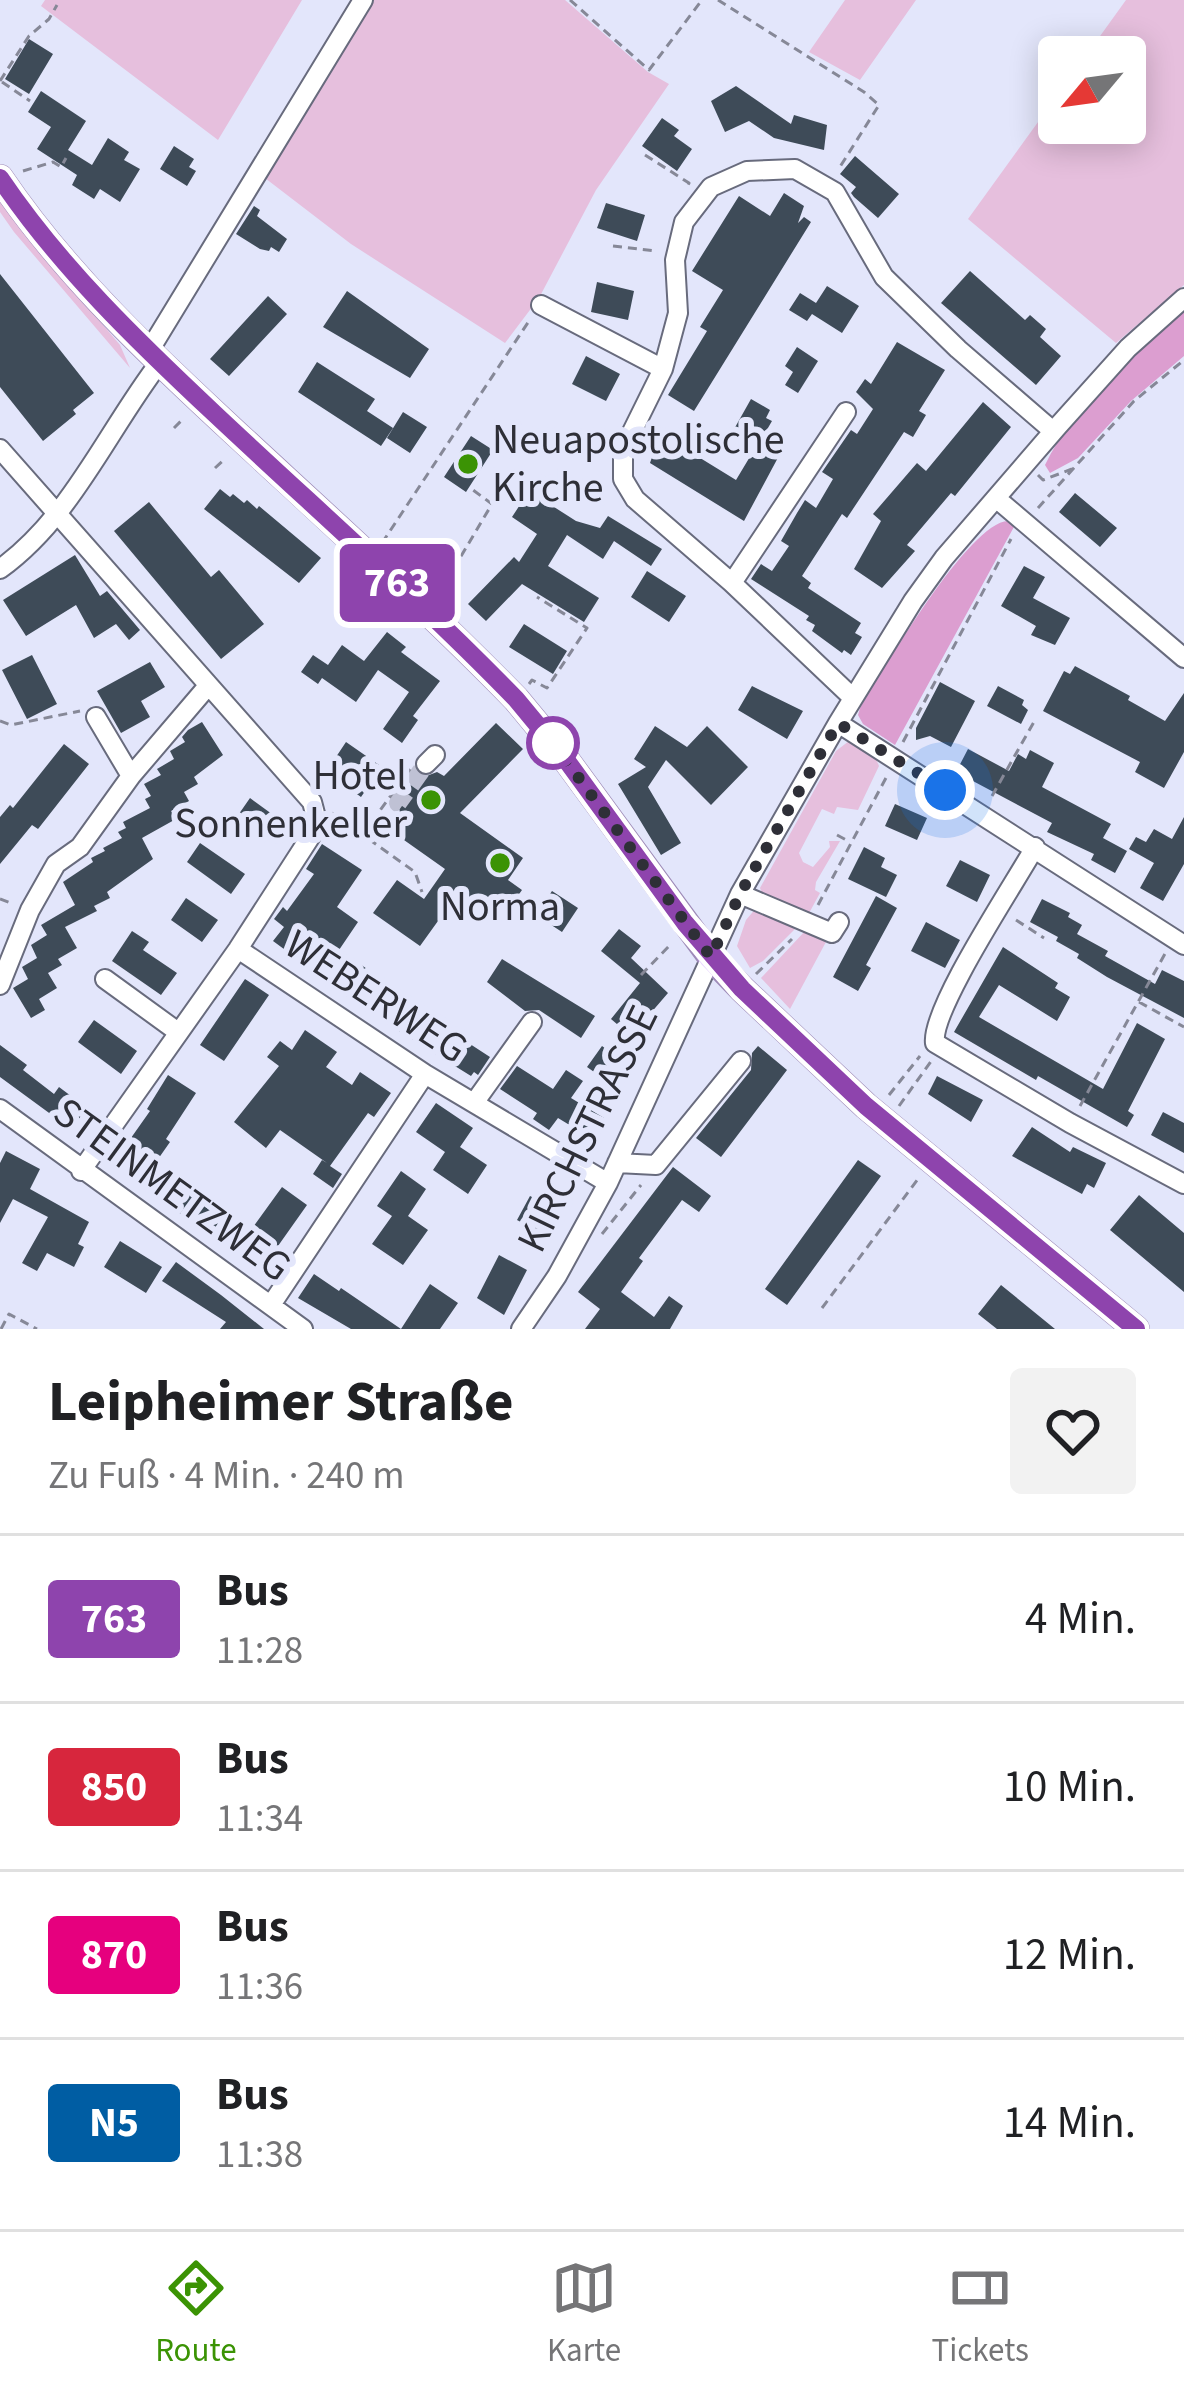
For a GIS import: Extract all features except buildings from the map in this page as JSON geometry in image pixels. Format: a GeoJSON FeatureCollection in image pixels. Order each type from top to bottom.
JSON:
{"type":"FeatureCollection","features":[{"type":"Feature","properties":{"kind":"main road"},"geometry":{"type":"LineString","coordinates":[[12,174],[33,226],[75,275],[154,357],[516,699],[711,957],[818,1063],[886,1110],[1136,1329]]}},
{"type":"Feature","properties":{"kind":"street"},"geometry":{"type":"LineString","coordinates":[[0,569],[36,540],[59,513],[364,0]]}},
{"type":"Feature","properties":{"kind":"street"},"geometry":{"type":"LineString","coordinates":[[854,698],[635,499],[623,478],[623,450],[663,369],[678,313],[674,260],[684,223],[711,187],[746,171],[795,170],[827,186],[836,192],[884,277],[1053,431]]}},
{"type":"Feature","properties":{"kind":"street","name":"KIRCHSTRASSE"},"geometry":{"type":"LineString","coordinates":[[521,1329],[557,1276],[608,1183],[740,894],[838,723],[944,558],[1128,348],[1184,298]]}},
{"type":"Feature","properties":{"kind":"street"},"geometry":{"type":"LineString","coordinates":[[542,305],[663,369]]}},
{"type":"Feature","properties":{"kind":"street"},"geometry":{"type":"LineString","coordinates":[[732,583],[847,412]]}},
{"type":"Feature","properties":{"kind":"street"},"geometry":{"type":"LineString","coordinates":[[0,450],[311,802],[318,825],[238,950],[81,1171]]}},
{"type":"Feature","properties":{"kind":"street"},"geometry":{"type":"LineString","coordinates":[[997,499],[1184,658]]}},
{"type":"Feature","properties":{"kind":"street"},"geometry":{"type":"LineString","coordinates":[[0,985],[29,910],[56,864],[80,847],[131,776],[207,687]]}},
{"type":"Feature","properties":{"kind":"street"},"geometry":{"type":"LineString","coordinates":[[96,717],[131,776]]}},
{"type":"Feature","properties":{"kind":"street"},"geometry":{"type":"LineString","coordinates":[[838,723],[1179,941]]}},
{"type":"Feature","properties":{"kind":"street"},"geometry":{"type":"LineString","coordinates":[[1035,847],[934,1029],[937,1046],[1184,1184]]}},
{"type":"Feature","properties":{"kind":"street"},"geometry":{"type":"LineString","coordinates":[[740,894],[832,933],[839,922]]}},
{"type":"Feature","properties":{"kind":"street","name":"WEBERWEG"},"geometry":{"type":"LineString","coordinates":[[238,950],[425,1074],[608,1183]]}},
{"type":"Feature","properties":{"kind":"street"},"geometry":{"type":"LineString","coordinates":[[105,979],[178,1032]]}},
{"type":"Feature","properties":{"kind":"street","name":"WEBERWEG"},"geometry":{"type":"LineString","coordinates":[[474,1103],[532,1022]]}},
{"type":"Feature","properties":{"kind":"street"},"geometry":{"type":"LineString","coordinates":[[617,1163],[656,1165],[741,1061]]}},
{"type":"Feature","properties":{"kind":"street"},"geometry":{"type":"LineString","coordinates":[[271,1305],[425,1074]]}},
{"type":"Feature","properties":{"kind":"street","name":"STEINMETZWEG"},"geometry":{"type":"LineString","coordinates":[[1,1113],[303,1329]]}},
{"type":"Feature","properties":{"kind":"path"},"geometry":{"type":"LineString","coordinates":[[570,0],[650,70],[702,0]]}},
{"type":"Feature","properties":{"kind":"path"},"geometry":{"type":"LineString","coordinates":[[718,0],[878,105],[827,186]]}},
{"type":"Feature","properties":{"kind":"path"},"geometry":{"type":"LineString","coordinates":[[30,101],[0,81],[28,35],[49,19],[57,5]]}},
{"type":"Feature","properties":{"kind":"path"},"geometry":{"type":"LineString","coordinates":[[645,155],[689,183],[684,194]]}},
{"type":"Feature","properties":{"kind":"path"},"geometry":{"type":"LineString","coordinates":[[12,174],[53,162],[61,167],[66,158]]}},
{"type":"Feature","properties":{"kind":"path"},"geometry":{"type":"LineString","coordinates":[[613,246],[662,251],[662,260]]}},
{"type":"Feature","properties":{"kind":"path"},"geometry":{"type":"LineString","coordinates":[[372,560],[542,305]]}},
{"type":"Feature","properties":{"kind":"path"},"geometry":{"type":"LineString","coordinates":[[1033,513],[1134,401],[1184,360]]}},
{"type":"Feature","properties":{"kind":"path"},"geometry":{"type":"LineString","coordinates":[[174,428],[184,418]]}},
{"type":"Feature","properties":{"kind":"path"},"geometry":{"type":"LineString","coordinates":[[215,469],[226,458]]}},
{"type":"Feature","properties":{"kind":"path"},"geometry":{"type":"LineString","coordinates":[[1025,464],[1043,480],[1074,468]]}},
{"type":"Feature","properties":{"kind":"path"},"geometry":{"type":"LineString","coordinates":[[425,611],[491,504],[472,490]]}},
{"type":"Feature","properties":{"kind":"path"},"geometry":{"type":"LineString","coordinates":[[900,749],[1018,527]]}},
{"type":"Feature","properties":{"kind":"path"},"geometry":{"type":"LineString","coordinates":[[516,699],[532,680],[547,688],[587,628],[537,597]]}},
{"type":"Feature","properties":{"kind":"path"},"geometry":{"type":"LineString","coordinates":[[0,721],[11,725],[82,711],[96,717]]}},
{"type":"Feature","properties":{"kind":"path"},"geometry":{"type":"LineString","coordinates":[[982,814],[1035,719]]}},
{"type":"Feature","properties":{"kind":"path"},"geometry":{"type":"LineString","coordinates":[[363,834],[426,760]]}},
{"type":"Feature","properties":{"kind":"path"},"geometry":{"type":"LineString","coordinates":[[812,917],[893,764]]}},
{"type":"Feature","properties":{"kind":"path"},"geometry":{"type":"LineString","coordinates":[[318,825],[333,812],[415,872],[422,892]]}},
{"type":"Feature","properties":{"kind":"path"},"geometry":{"type":"LineString","coordinates":[[837,835],[851,842]]}},
{"type":"Feature","properties":{"kind":"path"},"geometry":{"type":"LineString","coordinates":[[999,910],[1044,938]]}},
{"type":"Feature","properties":{"kind":"path"},"geometry":{"type":"LineString","coordinates":[[753,977],[804,927]]}},
{"type":"Feature","properties":{"kind":"path"},"geometry":{"type":"LineString","coordinates":[[1070,1123],[1138,1002],[1179,941]]}},
{"type":"Feature","properties":{"kind":"path"},"geometry":{"type":"LineString","coordinates":[[641,975],[671,944]]}},
{"type":"Feature","properties":{"kind":"path"},"geometry":{"type":"LineString","coordinates":[[1138,1002],[1184,1028]]}},
{"type":"Feature","properties":{"kind":"path"},"geometry":{"type":"LineString","coordinates":[[886,1110],[925,1050],[937,1046]]}},
{"type":"Feature","properties":{"kind":"path"},"geometry":{"type":"LineString","coordinates":[[886,1110],[937,1046]]}},
{"type":"Feature","properties":{"kind":"path"},"geometry":{"type":"LineString","coordinates":[[602,1235],[656,1165]]}},
{"type":"Feature","properties":{"kind":"path"},"geometry":{"type":"LineString","coordinates":[[822,1308],[919,1178]]}},
{"type":"Feature","properties":{"kind":"path"},"geometry":{"type":"LineString","coordinates":[[1,1329],[9,1314],[37,1329]]}},
{"type":"Feature","properties":{"kind":"shaded area"},"geometry":{"type":"Polygon","coordinates":[[[45,0],[302,0],[218,140],[41,6],[45,0]]]}},
{"type":"Feature","properties":{"kind":"shaded area"},"geometry":{"type":"Polygon","coordinates":[[[368,0],[565,0],[648,72],[669,84],[596,190],[539,298],[505,343],[351,244],[261,175],[368,0]]]}},
{"type":"Feature","properties":{"kind":"shaded area"},"geometry":{"type":"Polygon","coordinates":[[[845,0],[916,0],[860,80],[809,52],[845,0]]]}},
{"type":"Feature","properties":{"kind":"shaded area"},"geometry":{"type":"Polygon","coordinates":[[[1126,0],[1184,0],[1184,285],[1116,343],[968,219],[1038,122],[1038,144],[1146,144],[1146,36],[1100,36],[1126,0]]]}},
{"type":"Feature","properties":{"kind":"shaded area"},"geometry":{"type":"Polygon","coordinates":[[[0,196],[120,345],[130,368],[14,232],[0,212],[0,196]]]}},
{"type":"Feature","properties":{"kind":"shaded area"},"geometry":{"type":"Polygon","coordinates":[[[1184,311],[1184,356],[1131,401],[1078,458],[1050,473],[1045,465],[1072,421],[1184,311]]]}},
{"type":"Feature","properties":{"kind":"shaded area"},"geometry":{"type":"Polygon","coordinates":[[[1008,521],[1015,525],[895,745],[863,724],[860,708],[950,571],[991,528],[1008,521]]]}},
{"type":"Feature","properties":{"kind":"shaded area"},"geometry":{"type":"Polygon","coordinates":[[[849,741],[868,749],[879,766],[858,810],[837,807],[834,814],[822,809],[799,853],[813,867],[830,847],[829,841],[840,841],[816,882],[815,890],[820,893],[808,915],[763,895],[760,888],[836,751],[849,741]]]}},
{"type":"Feature","properties":{"kind":"shaded area"},"geometry":{"type":"Polygon","coordinates":[[[757,907],[798,926],[750,968],[737,946],[746,920],[757,907]]]}},
{"type":"Feature","properties":{"kind":"shaded area"},"geometry":{"type":"Polygon","coordinates":[[[806,930],[827,940],[790,1009],[761,978],[806,930]]]}},
{"type":"Feature","properties":{"kind":"tunnel"},"geometry":{"type":"LineString","coordinates":[[402,806],[398,803],[426,764]]}},
{"type":"Feature","properties":{"kind":"bus line","name":"763"},"geometry":{"type":"LineString","coordinates":[[0,178],[33,226],[89,291],[516,699],[711,957],[742,989],[866,1106],[1136,1329]]}},
{"type":"Feature","properties":{"kind":"place","name":"Neuapostolische Kirche"},"geometry":{"type":"Point","coordinates":[468,464]}},
{"type":"Feature","properties":{"kind":"place","name":"Hotel Sonnenkeller"},"geometry":{"type":"Point","coordinates":[431,800]}},
{"type":"Feature","properties":{"kind":"place","name":"Norma"},"geometry":{"type":"Point","coordinates":[500,863]}},
{"type":"Feature","properties":{"kind":"route"},"geometry":{"type":"LineString","coordinates":[[553,743],[711,957],[740,894],[838,723],[945,790]]}}]}
